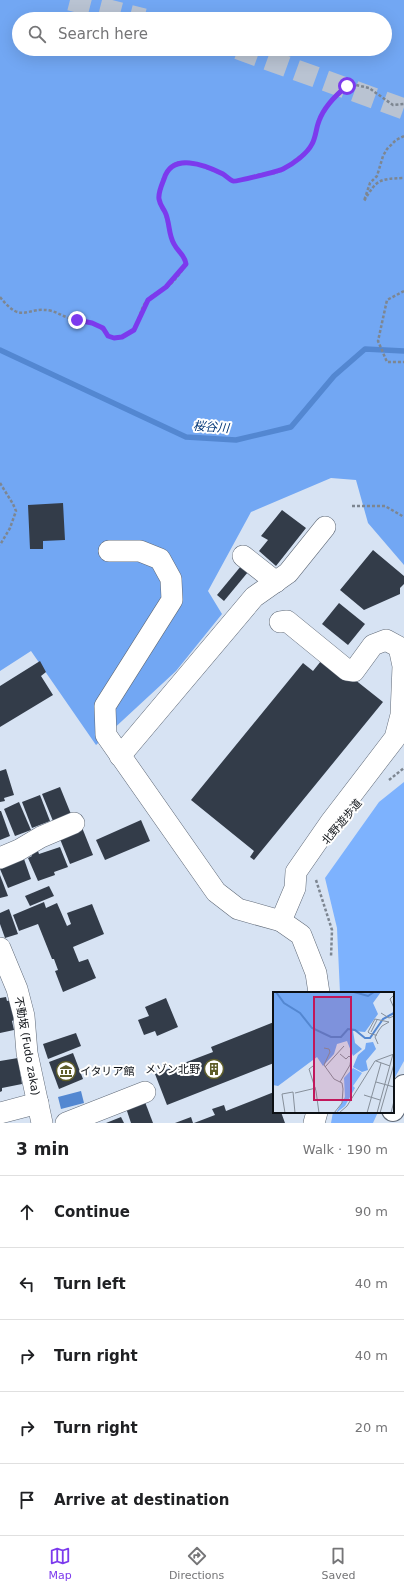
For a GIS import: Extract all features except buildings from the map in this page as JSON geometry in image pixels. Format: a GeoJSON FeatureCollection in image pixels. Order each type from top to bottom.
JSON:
{"type":"FeatureCollection","features":[{"type":"Feature","properties":{"kind":"main road"},"geometry":{"type":"LineString","coordinates":[[394,1109],[404,1086]]}},
{"type":"Feature","properties":{"kind":"main road"},"geometry":{"type":"LineString","coordinates":[[387,1123],[392,1113]]}},
{"type":"Feature","properties":{"kind":"street"},"geometry":{"type":"LineString","coordinates":[[120,756],[254,597],[288,573],[325,527]]}},
{"type":"Feature","properties":{"kind":"street"},"geometry":{"type":"LineString","coordinates":[[109,551],[140,551],[160,559],[171,579],[172,600],[104,706],[106,735],[216,892],[238,909],[281,921],[301,935],[316,973],[319,992]]}},
{"type":"Feature","properties":{"kind":"street"},"geometry":{"type":"LineString","coordinates":[[243,556],[276,582]]}},
{"type":"Feature","properties":{"kind":"street"},"geometry":{"type":"LineString","coordinates":[[280,622],[287,621],[347,670],[354,671],[373,645],[386,640],[399,647],[403,666],[400,715],[395,738],[330,823],[296,872],[295,888],[281,921]]}},
{"type":"Feature","properties":{"kind":"street"},"geometry":{"type":"LineString","coordinates":[[0,858],[19,850],[41,837],[74,823]]}},
{"type":"Feature","properties":{"kind":"street","name":"不動坂 (Fudo zaka)"},"geometry":{"type":"LineString","coordinates":[[0,948],[8,991],[24,1016],[27,1053],[40,1113]]}},
{"type":"Feature","properties":{"kind":"street"},"geometry":{"type":"LineString","coordinates":[[66,1123],[145,1092]]}},
{"type":"Feature","properties":{"kind":"street"},"geometry":{"type":"LineString","coordinates":[[0,1113],[40,1113]]}},
{"type":"Feature","properties":{"kind":"street"},"geometry":{"type":"LineString","coordinates":[[314,1123],[317,1113]]}},
{"type":"Feature","properties":{"kind":"path"},"geometry":{"type":"LineString","coordinates":[[0,297],[7,307],[13,311],[20,313],[46,310],[52,311],[68,318],[92,323],[103,328],[108,336],[114,338],[122,337],[134,330],[148,300],[166,287],[186,264],[185,259],[174,246],[165,213],[161,207],[158,197],[165,175],[170,167],[185,162],[222,174],[234,181],[261,174],[276,173],[308,150],[314,142],[319,119],[338,93],[347,86],[356,85],[369,88],[393,105],[404,104]]}},
{"type":"Feature","properties":{"kind":"path"},"geometry":{"type":"LineString","coordinates":[[404,136],[396,140],[387,149],[383,156],[377,176],[370,182],[364,201],[374,185],[380,181],[386,179],[404,178]]}},
{"type":"Feature","properties":{"kind":"path"},"geometry":{"type":"LineString","coordinates":[[404,291],[387,300],[378,341],[386,362],[404,362]]}},
{"type":"Feature","properties":{"kind":"path"},"geometry":{"type":"LineString","coordinates":[[0,483],[16,511],[10,528],[0,545]]}},
{"type":"Feature","properties":{"kind":"path"},"geometry":{"type":"LineString","coordinates":[[352,506],[385,506],[404,517]]}},
{"type":"Feature","properties":{"kind":"path"},"geometry":{"type":"LineString","coordinates":[[385,784],[404,768]]}},
{"type":"Feature","properties":{"kind":"path"},"geometry":{"type":"LineString","coordinates":[[318,873],[315,879],[332,930],[331,962]]}},
{"type":"Feature","properties":{"kind":"shaded area"},"geometry":{"type":"Polygon","coordinates":[[[0,0],[404,0],[404,565],[368,523],[356,480],[331,478],[251,512],[208,591],[222,614],[176,671],[96,745],[31,651],[0,671],[0,0]]]}},
{"type":"Feature","properties":{"kind":"shaded area"},"geometry":{"type":"Polygon","coordinates":[[[404,782],[404,1061],[394,1079],[394,992],[340,992],[337,928],[325,878],[379,802],[404,782]]]}},
{"type":"Feature","properties":{"kind":"shaded area"},"geometry":{"type":"Polygon","coordinates":[[[81,1091],[84,1103],[61,1109],[58,1097],[81,1091]]]}},
{"type":"Feature","properties":{"kind":"shaded area"},"geometry":{"type":"Polygon","coordinates":[[[333,1113],[378,1113],[373,1123],[331,1123],[333,1113]]]}},
{"type":"Feature","properties":{"kind":"waterway","name":"桜谷川"},"geometry":{"type":"LineString","coordinates":[[0,350],[186,437],[236,440],[291,427],[334,376],[365,349],[404,351]]}},
{"type":"Feature","properties":{"kind":"tunnel"},"geometry":{"type":"LineString","coordinates":[[70,0],[117,12]]}},
{"type":"Feature","properties":{"kind":"tunnel"},"geometry":{"type":"LineString","coordinates":[[257,56],[404,109]]}},
{"type":"Feature","properties":{"kind":"place","name":"メゾン北野"},"geometry":{"type":"Point","coordinates":[214,1069]}},
{"type":"Feature","properties":{"kind":"place","name":"イタリア館"},"geometry":{"type":"Point","coordinates":[66,1071]}},
{"type":"Feature","properties":{"kind":"route"},"geometry":{"type":"LineString","coordinates":[[77,320],[92,323],[103,328],[108,336],[114,338],[122,337],[134,330],[141,311],[148,300],[166,287],[181,272],[186,264],[182,254],[174,246],[165,213],[161,207],[158,197],[165,175],[170,167],[185,162],[210,168],[234,181],[261,174],[276,173],[308,150],[314,142],[319,119],[329,103],[347,86]]}}]}
